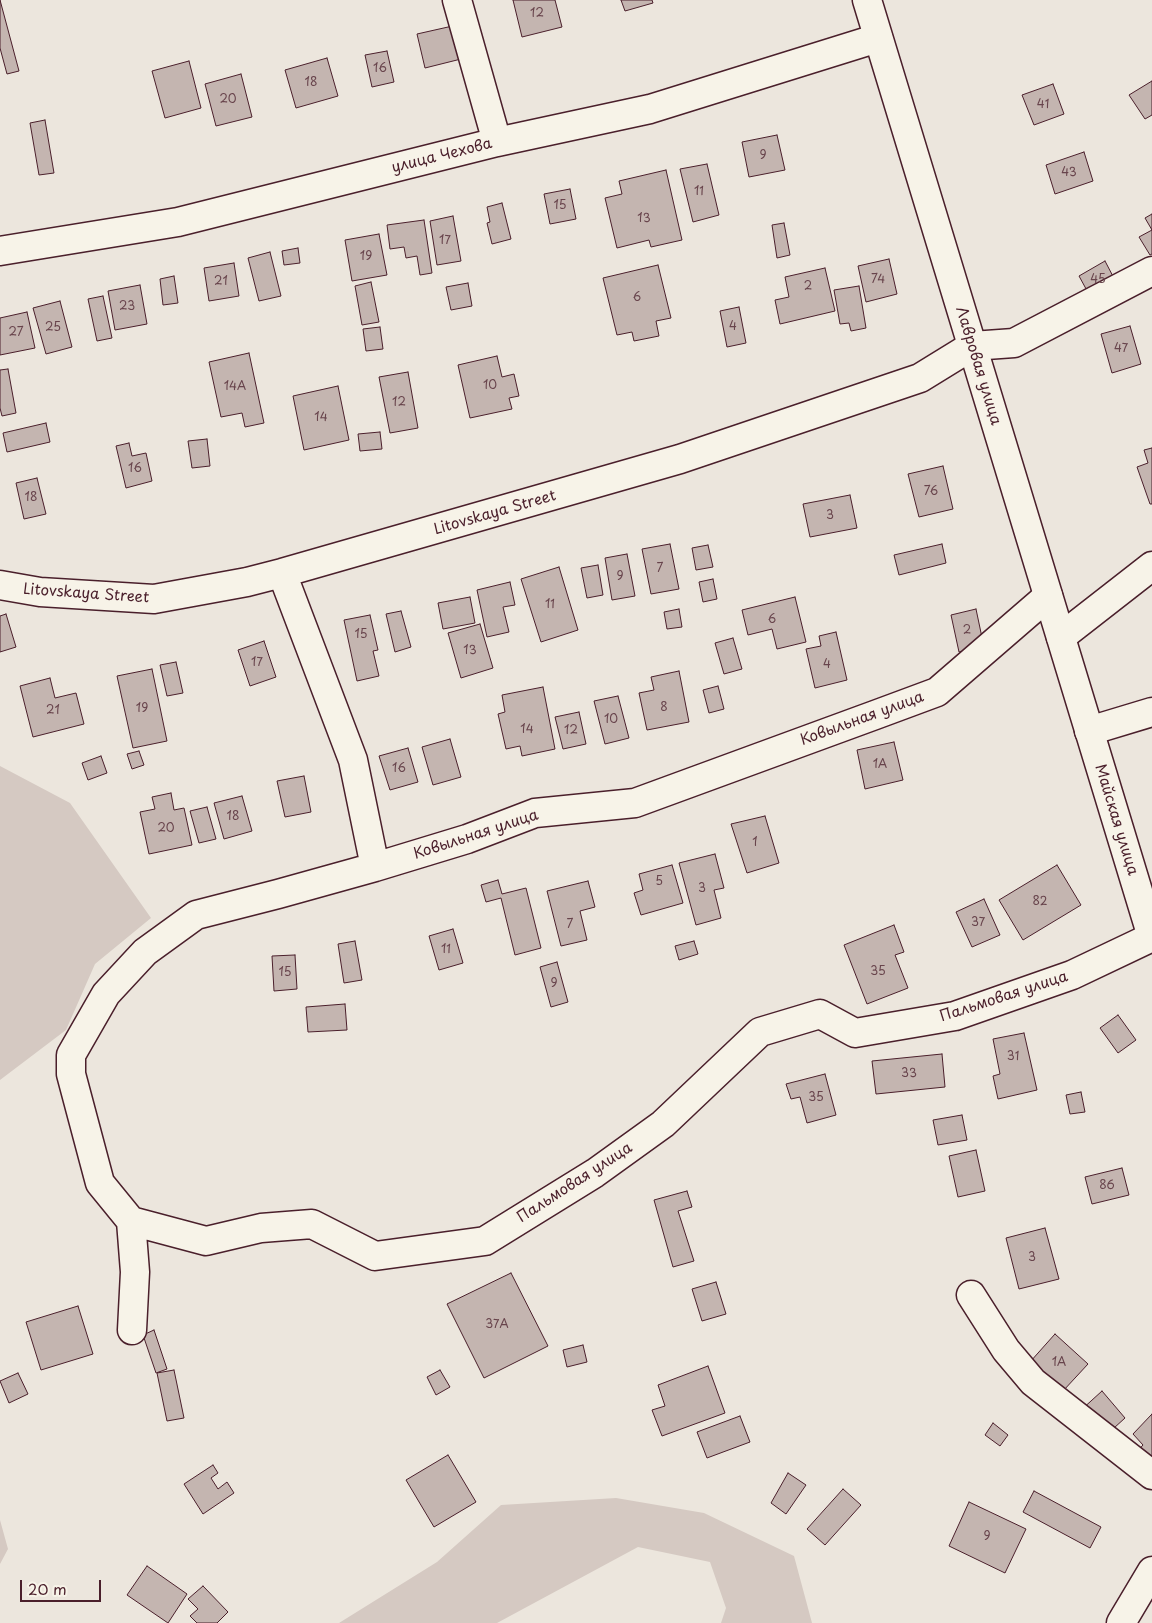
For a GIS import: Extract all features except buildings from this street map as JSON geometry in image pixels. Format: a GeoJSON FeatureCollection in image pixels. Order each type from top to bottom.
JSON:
{"type":"FeatureCollection","features":[{"type":"Feature","properties":{"kind":"street"},"geometry":{"type":"LineString","coordinates":[[457,0],[498,142]]}},
{"type":"Feature","properties":{"kind":"street","name":"Лавровая улица"},"geometry":{"type":"LineString","coordinates":[[867,0],[1089,731]]}},
{"type":"Feature","properties":{"kind":"street","name":"улица Чехова"},"geometry":{"type":"LineString","coordinates":[[0,252],[178,222],[498,142],[650,109],[878,38]]}},
{"type":"Feature","properties":{"kind":"street"},"geometry":{"type":"LineString","coordinates":[[972,346],[1014,344],[1152,271]]}},
{"type":"Feature","properties":{"kind":"street","name":"Litovskaya Street"},"geometry":{"type":"LineString","coordinates":[[0,585],[40,592],[154,600],[246,582],[680,459],[920,378],[972,346]]}},
{"type":"Feature","properties":{"kind":"street"},"geometry":{"type":"LineString","coordinates":[[1060,637],[1152,566]]}},
{"type":"Feature","properties":{"kind":"street"},"geometry":{"type":"LineString","coordinates":[[282,573],[353,760],[375,867]]}},
{"type":"Feature","properties":{"kind":"street","name":"Ковыльная улица"},"geometry":{"type":"LineString","coordinates":[[130,1221],[100,1183],[71,1074],[71,1055],[106,994],[145,952],[196,915],[375,867],[467,839],[535,813],[634,803],[936,692],[1048,596]]}},
{"type":"Feature","properties":{"kind":"street"},"geometry":{"type":"LineString","coordinates":[[1089,731],[1152,712]]}},
{"type":"Feature","properties":{"kind":"street","name":"Майская улица"},"geometry":{"type":"LineString","coordinates":[[1089,731],[1152,937]]}},
{"type":"Feature","properties":{"kind":"street","name":"Пальмовая улица"},"geometry":{"type":"LineString","coordinates":[[130,1221],[206,1241],[261,1228],[312,1224],[376,1256],[485,1240],[595,1173],[663,1124],[760,1032],[820,1014],[855,1033],[955,1016],[1072,975],[1152,937]]}},
{"type":"Feature","properties":{"kind":"street"},"geometry":{"type":"LineString","coordinates":[[130,1221],[135,1272],[132,1330]]}},
{"type":"Feature","properties":{"kind":"street"},"geometry":{"type":"LineString","coordinates":[[971,1295],[1006,1350],[1033,1382],[1152,1475]]}},
{"type":"Feature","properties":{"kind":"street"},"geometry":{"type":"LineString","coordinates":[[1122,1623],[1152,1571]]}},
{"type":"Feature","properties":{"kind":"shaded area"},"geometry":{"type":"Polygon","coordinates":[[[0,766],[70,803],[151,918],[95,964],[66,1030],[0,1080],[0,766]]]}},
{"type":"Feature","properties":{"kind":"shaded area"},"geometry":{"type":"Polygon","coordinates":[[[616,1498],[704,1513],[794,1556],[812,1623],[721,1623],[726,1608],[710,1562],[638,1547],[497,1623],[339,1623],[437,1562],[501,1505],[616,1498]]]}},
{"type":"Feature","properties":{"kind":"shaded area"},"geometry":{"type":"Polygon","coordinates":[[[0,1520],[8,1549],[0,1564],[0,1520]]]}}]}
